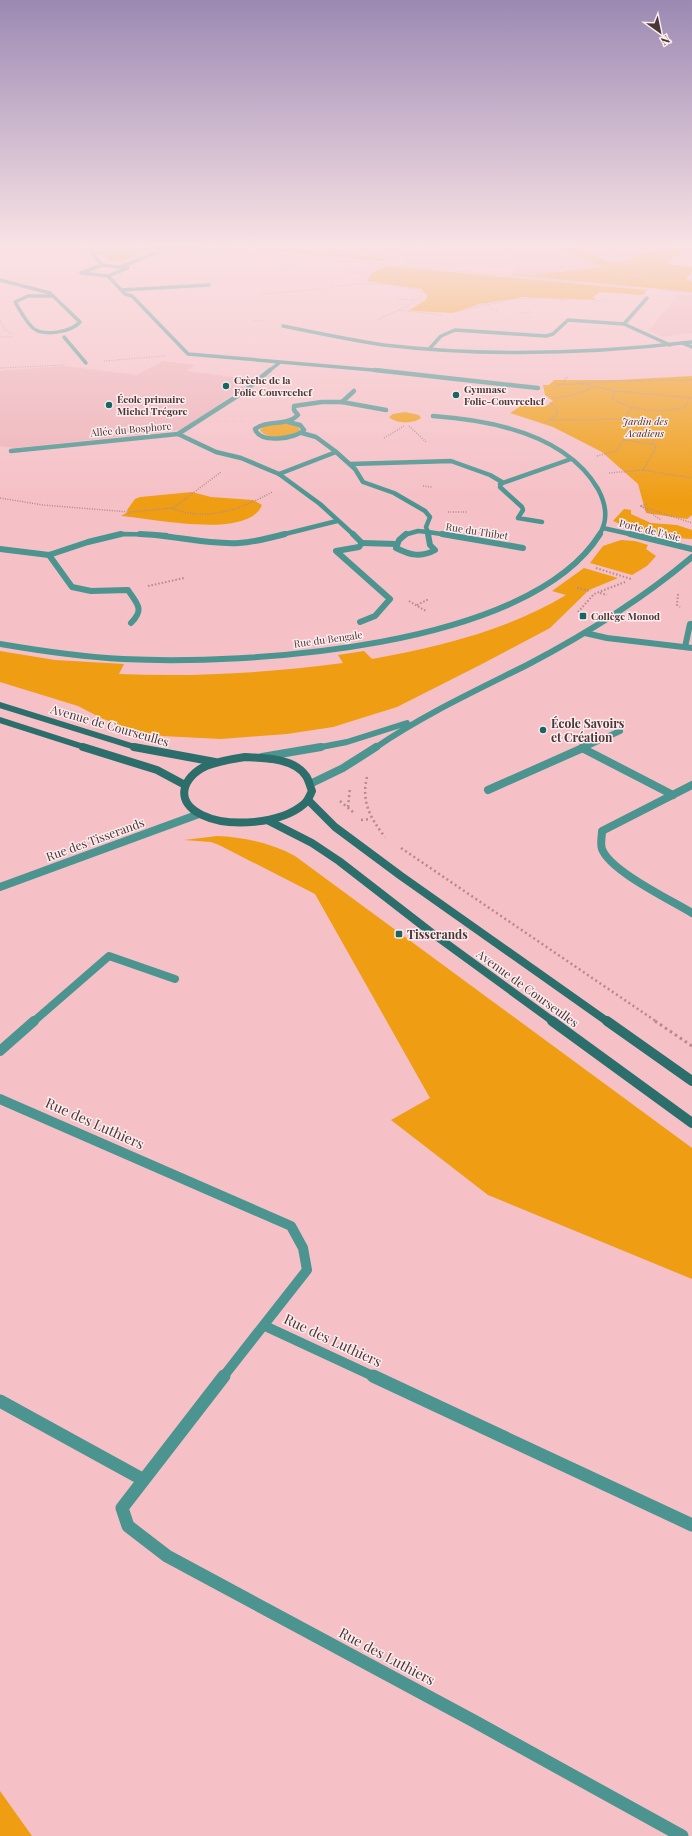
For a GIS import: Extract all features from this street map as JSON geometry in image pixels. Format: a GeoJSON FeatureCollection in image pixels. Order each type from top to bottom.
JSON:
{"type":"FeatureCollection","features":[{"type":"Feature","properties":{"kind":"main road","name":"Avenue de Courseulles"},"geometry":{"type":"LineString","coordinates":[[0,705],[135,747],[215,762]]}},
{"type":"Feature","properties":{"kind":"main road"},"geometry":{"type":"LineString","coordinates":[[0,720],[157,770],[184,786],[183,793],[185,801],[190,808],[199,814],[226,822],[248,824],[269,821],[288,814],[300,808],[308,800],[311,792],[310,784]]}},
{"type":"Feature","properties":{"kind":"main road","name":"Avenue de Courseulles"},"geometry":{"type":"LineString","coordinates":[[184,786],[196,772],[215,762],[237,758],[261,758],[276,760],[299,769],[308,778],[310,784]]}},
{"type":"Feature","properties":{"kind":"main road","name":"Avenue de Courseulles"},"geometry":{"type":"LineString","coordinates":[[308,800],[335,827],[401,876],[692,1081]]}},
{"type":"Feature","properties":{"kind":"main road","name":"Avenue de Courseulles"},"geometry":{"type":"LineString","coordinates":[[269,821],[312,842],[339,861],[432,933],[692,1124]]}},
{"type":"Feature","properties":{"kind":"street"},"geometry":{"type":"LineString","coordinates":[[36,330],[58,331],[63,330]]}},
{"type":"Feature","properties":{"kind":"street"},"geometry":{"type":"LineString","coordinates":[[165,330],[188,354],[381,371],[538,388]]}},
{"type":"Feature","properties":{"kind":"street"},"geometry":{"type":"LineString","coordinates":[[300,330],[346,339],[430,348],[488,352],[548,353],[628,349],[692,342]]}},
{"type":"Feature","properties":{"kind":"street"},"geometry":{"type":"LineString","coordinates":[[430,348],[441,336],[455,330],[538,337],[552,334],[557,330]]}},
{"type":"Feature","properties":{"kind":"street"},"geometry":{"type":"LineString","coordinates":[[636,330],[670,345]]}},
{"type":"Feature","properties":{"kind":"street"},"geometry":{"type":"LineString","coordinates":[[64,337],[86,363]]}},
{"type":"Feature","properties":{"kind":"street"},"geometry":{"type":"LineString","coordinates":[[682,343],[692,347]]}},
{"type":"Feature","properties":{"kind":"street","name":"Allée du Bosphore"},"geometry":{"type":"LineString","coordinates":[[11,450],[178,434],[204,419],[279,363]]}},
{"type":"Feature","properties":{"kind":"street"},"geometry":{"type":"LineString","coordinates":[[342,402],[354,391]]}},
{"type":"Feature","properties":{"kind":"street"},"geometry":{"type":"LineString","coordinates":[[302,433],[278,438],[264,436],[256,432],[255,429],[266,423],[288,422],[298,415],[294,410],[294,406],[322,402],[342,402],[386,410]]}},
{"type":"Feature","properties":{"kind":"street"},"geometry":{"type":"LineString","coordinates":[[433,416],[450,416],[482,421],[520,432],[548,445],[571,459],[589,474]]}},
{"type":"Feature","properties":{"kind":"street","name":"Rue du Thibet"},"geometry":{"type":"LineString","coordinates":[[288,422],[304,428],[302,433],[316,437],[336,452],[342,460],[350,464],[363,482],[394,493],[425,511],[430,517],[426,527],[428,532],[430,545],[435,550],[420,557],[410,556],[396,548],[398,539],[405,534],[428,532],[523,548]]}},
{"type":"Feature","properties":{"kind":"street"},"geometry":{"type":"LineString","coordinates":[[178,434],[216,452],[241,458],[279,474],[320,504],[362,544]]}},
{"type":"Feature","properties":{"kind":"street"},"geometry":{"type":"LineString","coordinates":[[279,474],[336,452]]}},
{"type":"Feature","properties":{"kind":"street"},"geometry":{"type":"LineString","coordinates":[[500,484],[523,478],[548,465],[571,459]]}},
{"type":"Feature","properties":{"kind":"street"},"geometry":{"type":"LineString","coordinates":[[350,464],[451,461],[463,467],[489,474],[502,482],[500,487],[522,507],[523,510],[518,518],[542,522]]}},
{"type":"Feature","properties":{"kind":"street","name":"Rue du Bengale"},"geometry":{"type":"LineString","coordinates":[[0,644],[76,655],[165,660],[265,657],[350,647],[418,633],[494,610],[516,601],[549,582],[577,562],[589,550],[603,528],[606,517],[605,506],[599,490],[589,474]]}},
{"type":"Feature","properties":{"kind":"street"},"geometry":{"type":"LineString","coordinates":[[0,549],[49,555],[88,542],[123,534],[164,535],[188,539],[238,543],[263,540],[337,521]]}},
{"type":"Feature","properties":{"kind":"street","name":"Porte de l'Asie"},"geometry":{"type":"LineString","coordinates":[[603,528],[692,549]]}},
{"type":"Feature","properties":{"kind":"street"},"geometry":{"type":"LineString","coordinates":[[360,622],[375,616],[390,599],[336,551],[359,547],[362,544],[397,544]]}},
{"type":"Feature","properties":{"kind":"street"},"geometry":{"type":"LineString","coordinates":[[49,555],[72,587],[91,591],[128,590],[139,608],[138,616],[131,623]]}},
{"type":"Feature","properties":{"kind":"street"},"geometry":{"type":"LineString","coordinates":[[310,784],[343,768],[419,720],[517,672],[585,633],[634,602],[692,557]]}},
{"type":"Feature","properties":{"kind":"street"},"geometry":{"type":"LineString","coordinates":[[684,647],[690,624],[692,624]]}},
{"type":"Feature","properties":{"kind":"street"},"geometry":{"type":"LineString","coordinates":[[585,633],[607,638],[692,648]]}},
{"type":"Feature","properties":{"kind":"street"},"geometry":{"type":"LineString","coordinates":[[261,758],[347,742],[419,720]]}},
{"type":"Feature","properties":{"kind":"street"},"geometry":{"type":"LineString","coordinates":[[488,790],[620,731]]}},
{"type":"Feature","properties":{"kind":"street"},"geometry":{"type":"LineString","coordinates":[[582,748],[673,795]]}},
{"type":"Feature","properties":{"kind":"street"},"geometry":{"type":"LineString","coordinates":[[692,785],[602,832],[601,849],[620,869],[692,913]]}},
{"type":"Feature","properties":{"kind":"street"},"geometry":{"type":"LineString","coordinates":[[684,789],[692,794]]}},
{"type":"Feature","properties":{"kind":"street","name":"Rue des Tisserands"},"geometry":{"type":"LineString","coordinates":[[0,887],[199,814]]}},
{"type":"Feature","properties":{"kind":"street"},"geometry":{"type":"LineString","coordinates":[[0,1051],[109,956],[175,979]]}},
{"type":"Feature","properties":{"kind":"street","name":"Rue des Luthiers"},"geometry":{"type":"LineString","coordinates":[[0,1099],[291,1226],[303,1248],[307,1270],[265,1326],[142,1479],[122,1508],[128,1526],[167,1556],[479,1724],[682,1836]]}},
{"type":"Feature","properties":{"kind":"street","name":"Rue des Luthiers"},"geometry":{"type":"LineString","coordinates":[[265,1326],[692,1525]]}},
{"type":"Feature","properties":{"kind":"street"},"geometry":{"type":"LineString","coordinates":[[0,1401],[142,1479]]}},
{"type":"Feature","properties":{"kind":"path"},"geometry":{"type":"LineString","coordinates":[[5,330],[17,334]]}},
{"type":"Feature","properties":{"kind":"path"},"geometry":{"type":"LineString","coordinates":[[0,368],[86,363],[188,354]]}},
{"type":"Feature","properties":{"kind":"path"},"geometry":{"type":"LineString","coordinates":[[562,384],[568,376]]}},
{"type":"Feature","properties":{"kind":"path"},"geometry":{"type":"LineString","coordinates":[[616,391],[612,398],[614,401],[632,407],[678,409],[685,407],[691,398],[616,391],[576,383],[692,380]]}},
{"type":"Feature","properties":{"kind":"path"},"geometry":{"type":"LineString","coordinates":[[546,399],[574,395],[591,387]]}},
{"type":"Feature","properties":{"kind":"path"},"geometry":{"type":"LineString","coordinates":[[538,388],[540,394],[558,411],[549,420]]}},
{"type":"Feature","properties":{"kind":"path"},"geometry":{"type":"LineString","coordinates":[[624,419],[632,407]]}},
{"type":"Feature","properties":{"kind":"path"},"geometry":{"type":"LineString","coordinates":[[520,432],[549,420],[624,419]]}},
{"type":"Feature","properties":{"kind":"path"},"geometry":{"type":"LineString","coordinates":[[624,419],[630,432]]}},
{"type":"Feature","properties":{"kind":"path"},"geometry":{"type":"LineString","coordinates":[[384,438],[404,426]]}},
{"type":"Feature","properties":{"kind":"path"},"geometry":{"type":"LineString","coordinates":[[409,426],[430,446]]}},
{"type":"Feature","properties":{"kind":"path"},"geometry":{"type":"LineString","coordinates":[[603,455],[616,451],[630,432]]}},
{"type":"Feature","properties":{"kind":"path"},"geometry":{"type":"LineString","coordinates":[[630,432],[657,435],[654,444],[656,448],[643,470]]}},
{"type":"Feature","properties":{"kind":"path"},"geometry":{"type":"LineString","coordinates":[[624,440],[654,444]]}},
{"type":"Feature","properties":{"kind":"path"},"geometry":{"type":"LineString","coordinates":[[0,498],[43,505],[129,512],[173,508],[241,458]]}},
{"type":"Feature","properties":{"kind":"path"},"geometry":{"type":"LineString","coordinates":[[589,474],[643,470],[692,478]]}},
{"type":"Feature","properties":{"kind":"path"},"geometry":{"type":"LineString","coordinates":[[677,476],[679,480]]}},
{"type":"Feature","properties":{"kind":"path"},"geometry":{"type":"LineString","coordinates":[[173,508],[182,513],[200,515],[227,514],[272,492],[295,486]]}},
{"type":"Feature","properties":{"kind":"path"},"geometry":{"type":"LineString","coordinates":[[647,504],[640,506],[692,523]]}},
{"type":"Feature","properties":{"kind":"path"},"geometry":{"type":"LineString","coordinates":[[123,534],[125,520],[129,512]]}},
{"type":"Feature","properties":{"kind":"path"},"geometry":{"type":"LineString","coordinates":[[577,562],[632,580]]}},
{"type":"Feature","properties":{"kind":"path"},"geometry":{"type":"LineString","coordinates":[[128,590],[184,578]]}},
{"type":"Feature","properties":{"kind":"path"},"geometry":{"type":"LineString","coordinates":[[592,596],[605,589]]}},
{"type":"Feature","properties":{"kind":"path"},"geometry":{"type":"LineString","coordinates":[[600,594],[605,595]]}},
{"type":"Feature","properties":{"kind":"path"},"geometry":{"type":"LineString","coordinates":[[416,605],[429,599]]}},
{"type":"Feature","properties":{"kind":"path"},"geometry":{"type":"LineString","coordinates":[[368,773],[363,788],[366,806],[371,819],[387,840]]}},
{"type":"Feature","properties":{"kind":"path"},"geometry":{"type":"LineString","coordinates":[[362,820],[371,819]]}},
{"type":"Feature","properties":{"kind":"path"},"geometry":{"type":"LineString","coordinates":[[399,847],[692,1046]]}},
{"type":"Feature","properties":{"kind":"shaded area"},"geometry":{"type":"Polygon","coordinates":[[[649,330],[692,330],[692,333],[662,337],[649,330]]]}},
{"type":"Feature","properties":{"kind":"shaded area","name":"École primaire Michel Trégore"},"geometry":{"type":"Polygon","coordinates":[[[163,361],[195,365],[186,371],[254,380],[181,430],[16,448],[0,446],[0,371],[64,366],[137,375],[163,361]]]}},
{"type":"Feature","properties":{"kind":"green space","name":"Jardin des Acadiens"},"geometry":{"type":"Polygon","coordinates":[[[692,376],[692,515],[687,519],[646,513],[638,484],[602,452],[553,427],[510,413],[522,405],[529,406],[533,404],[546,406],[553,401],[545,395],[543,385],[549,385],[554,380],[617,380],[692,376]]]}},
{"type":"Feature","properties":{"kind":"green space"},"geometry":{"type":"Polygon","coordinates":[[[405,412],[419,415],[421,418],[409,422],[400,422],[389,417],[393,414],[405,412]]]}},
{"type":"Feature","properties":{"kind":"green space"},"geometry":{"type":"Polygon","coordinates":[[[282,423],[298,426],[300,431],[285,436],[268,436],[260,430],[264,426],[282,423]]]}},
{"type":"Feature","properties":{"kind":"green space"},"geometry":{"type":"Polygon","coordinates":[[[192,492],[211,497],[253,500],[262,505],[253,516],[238,522],[219,524],[175,523],[121,516],[128,512],[127,510],[135,499],[140,497],[192,492]]]}},
{"type":"Feature","properties":{"kind":"green space"},"geometry":{"type":"Polygon","coordinates":[[[624,509],[631,510],[631,514],[651,523],[677,525],[692,530],[692,539],[651,534],[613,521],[624,509]]]}},
{"type":"Feature","properties":{"kind":"green space"},"geometry":{"type":"Polygon","coordinates":[[[621,540],[635,541],[648,545],[646,549],[656,556],[647,566],[632,575],[590,563],[603,546],[621,540]]]}},
{"type":"Feature","properties":{"kind":"green space"},"geometry":{"type":"Polygon","coordinates":[[[584,568],[618,578],[589,590],[550,628],[480,665],[397,707],[333,727],[287,734],[221,739],[162,736],[130,729],[101,718],[78,706],[0,682],[0,651],[55,660],[124,664],[119,674],[147,675],[259,672],[343,663],[338,655],[364,651],[372,659],[447,643],[472,636],[520,618],[566,595],[552,591],[584,568]]]}},
{"type":"Feature","properties":{"kind":"green space"},"geometry":{"type":"Polygon","coordinates":[[[217,836],[267,844],[295,856],[692,1148],[692,1279],[488,1195],[391,1120],[430,1098],[315,894],[219,845],[211,842],[184,840],[217,836]]]}},
{"type":"Feature","properties":{"kind":"green space"},"geometry":{"type":"Polygon","coordinates":[[[0,1791],[32,1836],[0,1836],[0,1791]]]}},
{"type":"Feature","properties":{"kind":"place","name":"Crèche de la Folie Couvrechef"},"geometry":{"type":"Point","coordinates":[226,386]}},
{"type":"Feature","properties":{"kind":"place","name":"Gymnase Folie-Couvrechef"},"geometry":{"type":"Point","coordinates":[456,395]}},
{"type":"Feature","properties":{"kind":"place","name":"École primaire Michel Trégore"},"geometry":{"type":"Point","coordinates":[109,405]}},
{"type":"Feature","properties":{"kind":"place","name":"Collège Monod"},"geometry":{"type":"Point","coordinates":[583,616]}},
{"type":"Feature","properties":{"kind":"place","name":"École Savoirs et Création"},"geometry":{"type":"Point","coordinates":[543,730]}},
{"type":"Feature","properties":{"kind":"place","name":"Tisserands"},"geometry":{"type":"Point","coordinates":[399,934]}}]}
